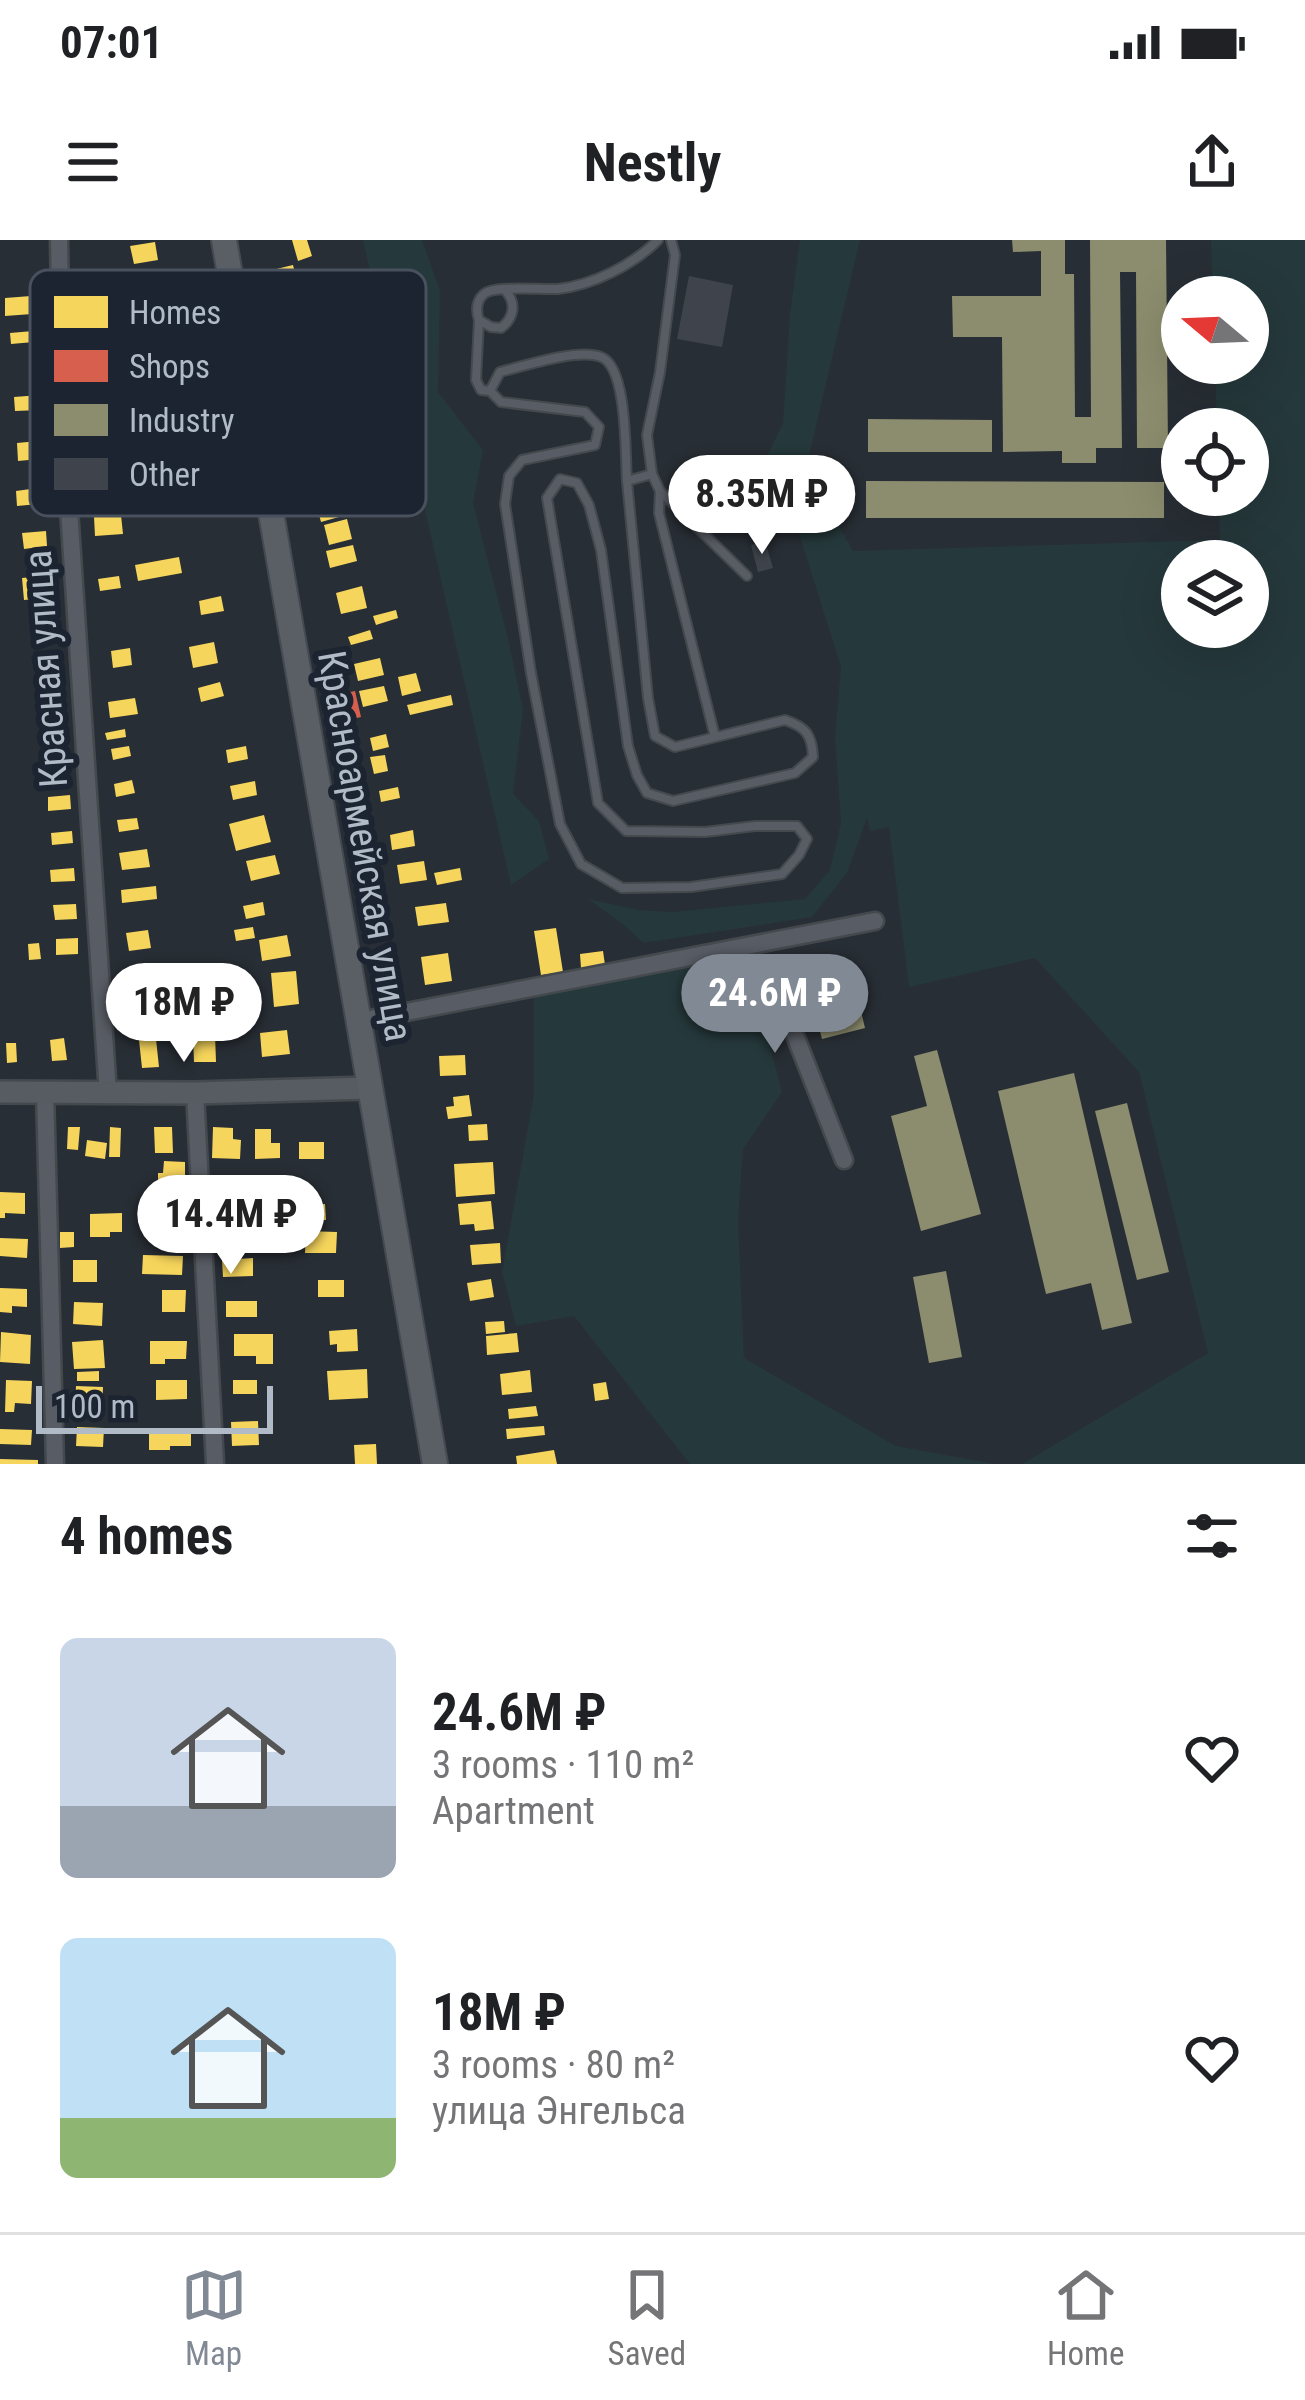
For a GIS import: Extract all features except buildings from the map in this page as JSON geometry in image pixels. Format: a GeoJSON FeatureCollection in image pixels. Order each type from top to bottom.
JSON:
{"type":"FeatureCollection","features":[{"type":"Feature","properties":{"kind":"main road","name":"Красноармейская улица"},"geometry":{"type":"LineString","coordinates":[[224,240],[229,270]]}},
{"type":"Feature","properties":{"kind":"main road","name":"Красноармейская улица"},"geometry":{"type":"LineString","coordinates":[[272,516],[435,1464]]}},
{"type":"Feature","properties":{"kind":"street","name":"Красная улица"},"geometry":{"type":"LineString","coordinates":[[58,240],[59,270]]}},
{"type":"Feature","properties":{"kind":"street","name":"Красная улица"},"geometry":{"type":"LineString","coordinates":[[69,516],[108,1094]]}},
{"type":"Feature","properties":{"kind":"street"},"geometry":{"type":"LineString","coordinates":[[360,1021],[874,921]]}},
{"type":"Feature","properties":{"kind":"street"},"geometry":{"type":"LineString","coordinates":[[703,954],[772,977],[844,1160]]}},
{"type":"Feature","properties":{"kind":"street"},"geometry":{"type":"LineString","coordinates":[[0,1092],[368,1088]]}},
{"type":"Feature","properties":{"kind":"street"},"geometry":{"type":"LineString","coordinates":[[45,1092],[55,1464]]}},
{"type":"Feature","properties":{"kind":"street"},"geometry":{"type":"LineString","coordinates":[[195,1093],[214,1464]]}},
{"type":"Feature","properties":{"kind":"lane"},"geometry":{"type":"LineString","coordinates":[[490,391],[500,372],[578,356],[602,357],[614,368],[623,411],[655,736],[675,747],[784,720],[801,726],[812,738],[813,758],[795,773],[673,801],[647,793],[628,746],[601,550],[589,505],[577,483],[560,479],[547,498],[598,802],[626,831],[797,826],[806,839],[782,874],[691,887],[622,888],[581,864],[560,824],[505,504],[509,476],[522,460],[595,445],[599,427],[585,412],[501,402],[490,391],[481,390],[476,380],[476,311],[485,292],[561,289],[595,280],[644,254],[658,240]]}},
{"type":"Feature","properties":{"kind":"lane"},"geometry":{"type":"LineString","coordinates":[[671,240],[675,255],[661,372],[647,435],[652,474],[660,490],[747,576]]}},
{"type":"Feature","properties":{"kind":"lane"},"geometry":{"type":"LineString","coordinates":[[479,320],[491,327],[508,323],[514,311],[505,290]]}},
{"type":"Feature","properties":{"kind":"lane"},"geometry":{"type":"LineString","coordinates":[[627,481],[652,474]]}},
{"type":"Feature","properties":{"kind":"lane"},"geometry":{"type":"LineString","coordinates":[[660,490],[658,513],[716,737]]}},
{"type":"Feature","properties":{"kind":"shaded area"},"geometry":{"type":"Polygon","coordinates":[[[363,240],[422,240],[440,291],[438,392],[483,450],[473,503],[523,710],[513,794],[539,821],[549,859],[511,885],[426,515],[426,270],[370,270],[363,240]]]}},
{"type":"Feature","properties":{"kind":"shaded area"},"geometry":{"type":"Polygon","coordinates":[[[800,240],[860,240],[806,468],[853,551],[1161,542],[1161,648],[1269,648],[1269,540],[1220,540],[1219,516],[1269,516],[1269,408],[1216,408],[1216,384],[1269,384],[1269,276],[1212,276],[1211,240],[1305,240],[1305,1464],[1022,1464],[1208,1353],[1139,1072],[1035,958],[909,987],[889,827],[870,831],[867,818],[847,873],[812,917],[643,943],[588,899],[673,912],[805,899],[830,870],[841,823],[835,737],[841,667],[795,521],[767,456],[783,423],[800,240]]]}},
{"type":"Feature","properties":{"kind":"shaded area"},"geometry":{"type":"Polygon","coordinates":[[[703,954],[763,990],[763,1020],[782,1092],[743,1149],[738,1221],[744,1358],[896,1446],[995,1464],[690,1464],[574,1316],[516,1326],[502,1272],[534,1094],[534,986],[703,954]]]}}]}
